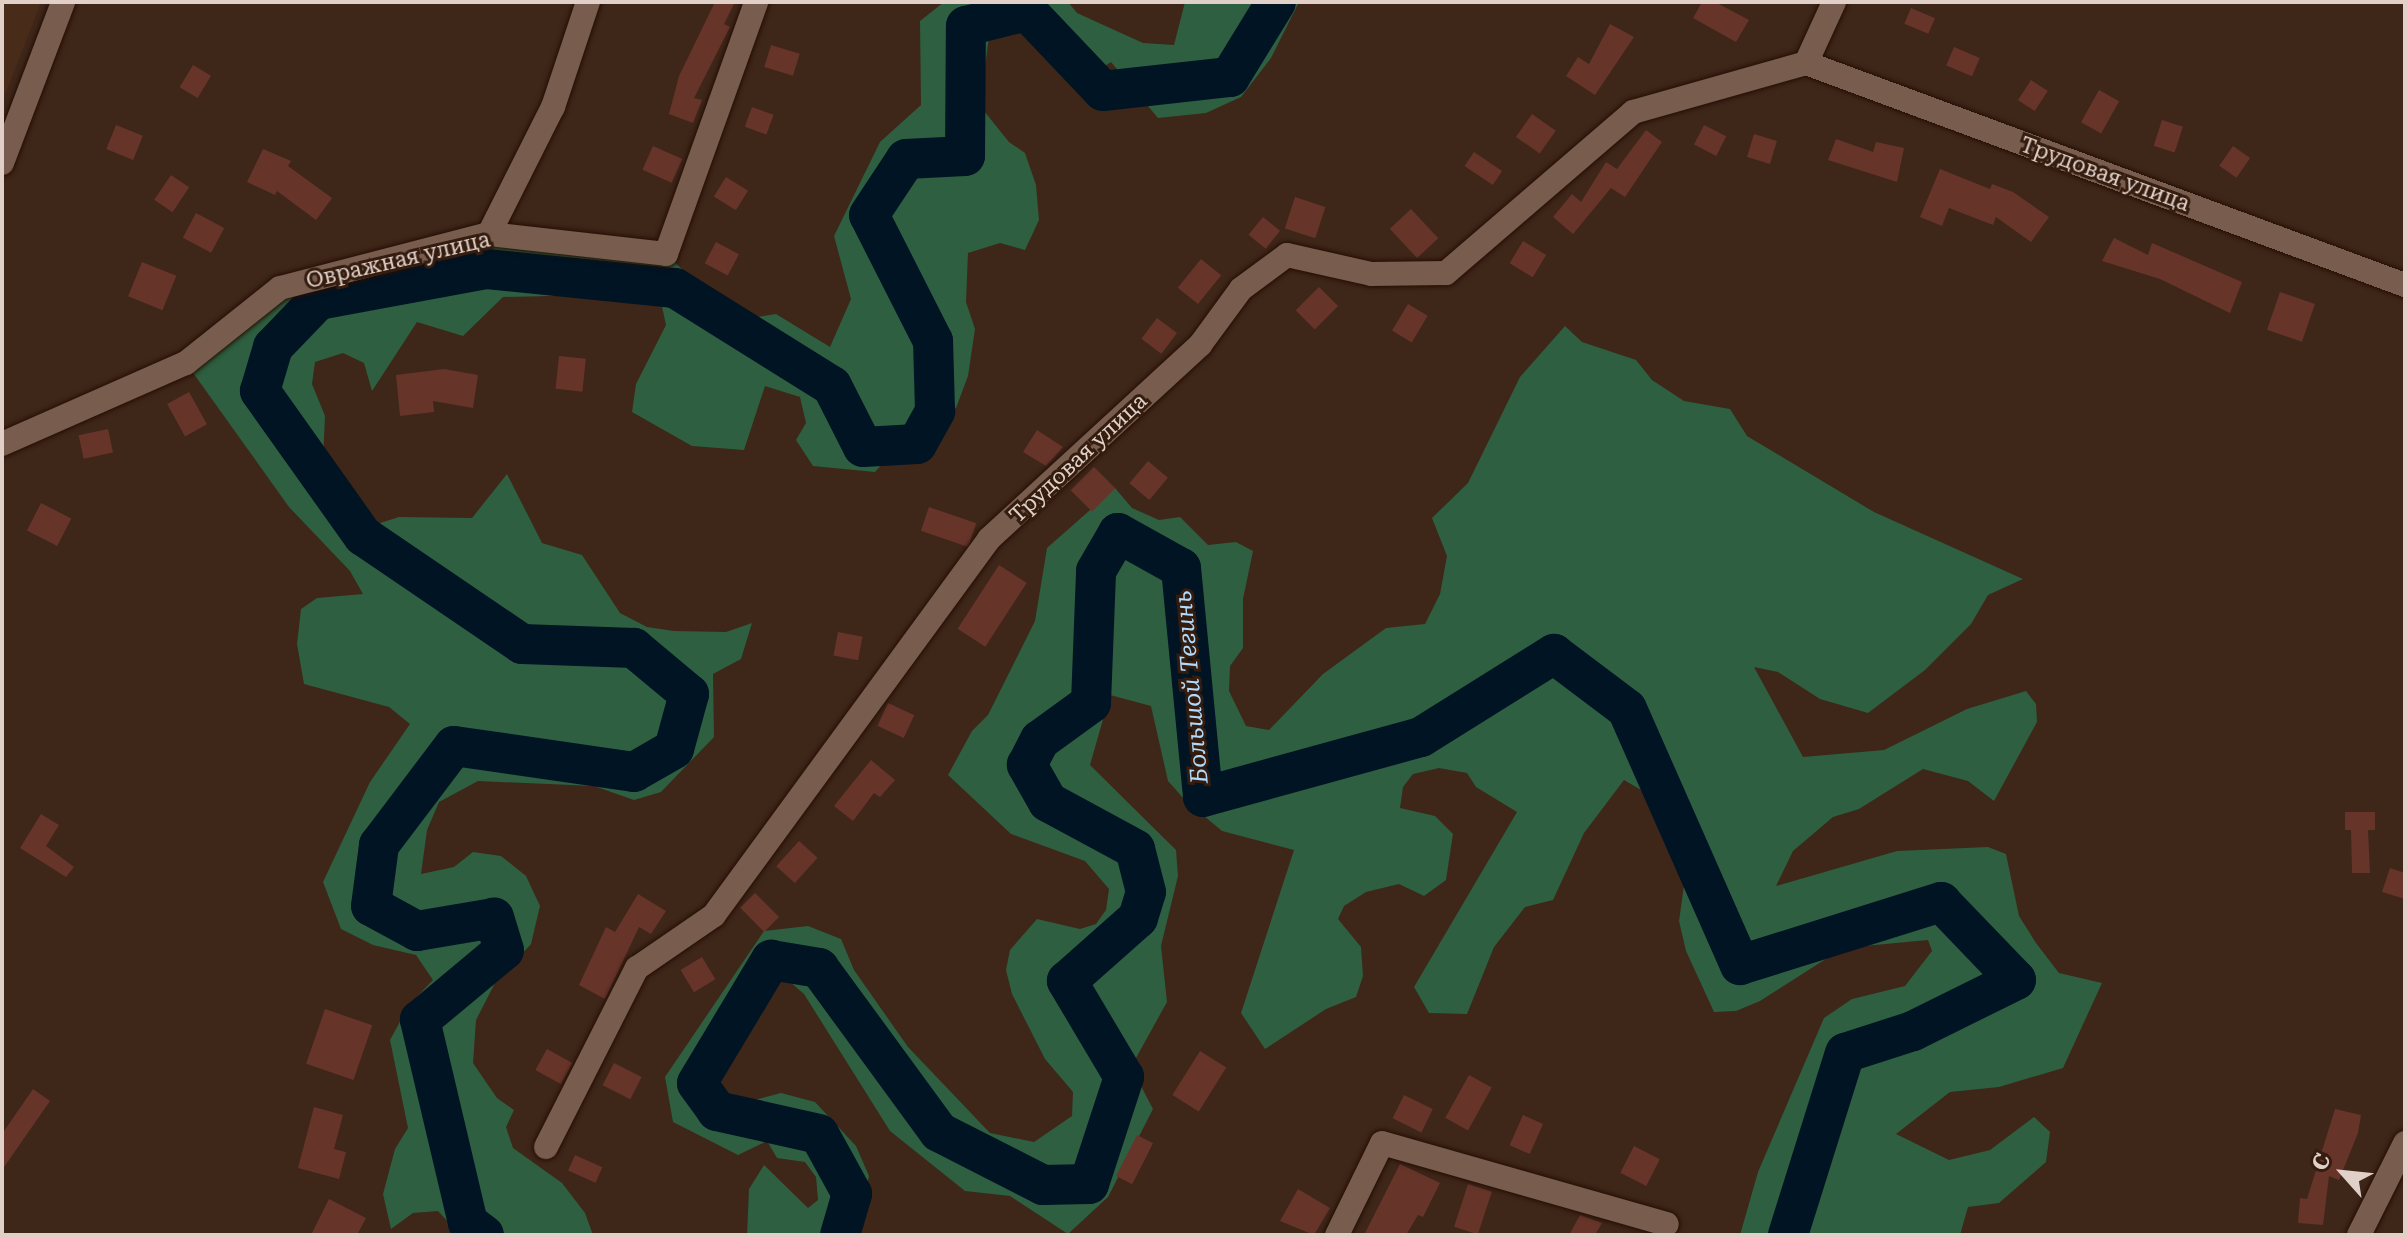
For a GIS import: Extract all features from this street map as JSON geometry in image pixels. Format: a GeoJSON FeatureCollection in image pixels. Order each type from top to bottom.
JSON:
{"type":"FeatureCollection","features":[{"type":"Feature","properties":{"kind":"street"},"geometry":{"type":"LineString","coordinates":[[2,163],[63,2]]}},
{"type":"Feature","properties":{"kind":"street"},"geometry":{"type":"LineString","coordinates":[[489,234],[553,107],[588,2]]}},
{"type":"Feature","properties":{"kind":"street","name":"Овражная улица"},"geometry":{"type":"LineString","coordinates":[[2,444],[186,363],[280,288],[489,234],[666,254],[756,2]]}},
{"type":"Feature","properties":{"kind":"street"},"geometry":{"type":"LineString","coordinates":[[1806,63],[1834,2]]}},
{"type":"Feature","properties":{"kind":"street","name":"Трудовая улица"},"geometry":{"type":"LineString","coordinates":[[546,1147],[637,968],[714,915],[989,539],[1200,345],[1241,289],[1287,255],[1371,274],[1446,273],[1633,112],[1806,63],[2405,285]]}},
{"type":"Feature","properties":{"kind":"street"},"geometry":{"type":"LineString","coordinates":[[1337,1235],[1382,1143],[1667,1224]]}},
{"type":"Feature","properties":{"kind":"street"},"geometry":{"type":"LineString","coordinates":[[2359,1235],[2405,1143]]}},
{"type":"Feature","properties":{"kind":"shaded area"},"geometry":{"type":"Polygon","coordinates":[[[2,2],[41,2],[2,103],[2,2]]]}},
{"type":"Feature","properties":{"kind":"green space"},"geometry":{"type":"Polygon","coordinates":[[[944,2],[1068,2],[1077,13],[1143,43],[1174,45],[1185,2],[1299,2],[1271,58],[1241,97],[1206,113],[1158,118],[1111,62],[1077,84],[1016,25],[989,36],[980,106],[1009,142],[1025,153],[1036,185],[1039,220],[1025,250],[1000,243],[968,253],[966,302],[975,329],[968,376],[956,408],[936,438],[909,434],[875,472],[813,466],[796,440],[806,423],[800,397],[765,386],[744,450],[692,446],[632,412],[636,384],[666,325],[661,302],[633,294],[503,297],[463,336],[417,322],[372,391],[364,363],[343,353],[315,362],[312,384],[325,416],[323,461],[349,504],[377,524],[399,517],[472,518],[507,474],[542,543],[582,555],[620,613],[647,627],[674,631],[726,632],[752,623],[741,659],[713,674],[714,737],[661,792],[634,800],[594,786],[478,781],[439,802],[427,830],[421,874],[454,867],[473,852],[501,856],[526,876],[540,906],[531,944],[495,983],[476,1020],[473,1063],[497,1098],[514,1110],[506,1127],[513,1148],[562,1183],[585,1213],[593,1235],[460,1235],[438,1211],[413,1213],[391,1229],[383,1194],[395,1149],[408,1128],[390,1040],[409,1005],[433,980],[416,955],[373,945],[341,929],[323,882],[370,782],[410,724],[389,707],[304,684],[297,644],[301,609],[317,598],[363,594],[350,571],[289,507],[186,363],[273,293],[489,234],[666,254],[717,303],[757,317],[776,314],[830,347],[851,299],[834,236],[880,142],[921,105],[920,21],[944,2]]]}},
{"type":"Feature","properties":{"kind":"green space"},"geometry":{"type":"Polygon","coordinates":[[[1565,326],[1582,342],[1636,360],[1652,380],[1684,401],[1730,409],[1747,436],[1874,512],[2023,579],[1988,595],[1971,624],[1925,670],[1868,713],[1820,699],[1778,672],[1754,667],[1803,757],[1884,750],[1967,709],[2026,691],[2036,704],[2037,722],[1994,801],[1968,781],[1923,769],[1859,809],[1833,817],[1793,851],[1776,886],[1897,851],[1988,847],[2006,854],[2019,916],[2036,943],[2059,973],[2102,983],[2063,1068],[1999,1087],[1950,1092],[1896,1134],[1949,1160],[1990,1150],[2034,1117],[2050,1132],[2046,1162],[1999,1203],[1968,1207],[1960,1235],[1740,1235],[1758,1172],[1824,1018],[1852,999],[1905,986],[1932,951],[1928,940],[1843,948],[1760,1001],[1736,1011],[1714,1012],[1686,951],[1679,921],[1685,878],[1663,826],[1660,801],[1624,780],[1584,833],[1553,900],[1525,907],[1494,947],[1467,1014],[1429,1013],[1414,987],[1517,812],[1476,787],[1467,773],[1439,768],[1413,774],[1403,787],[1400,808],[1435,816],[1453,834],[1446,880],[1424,896],[1399,884],[1366,892],[1344,906],[1338,919],[1361,947],[1363,976],[1356,997],[1326,1009],[1265,1049],[1241,1013],[1294,850],[1222,831],[1185,800],[1168,781],[1151,706],[1110,695],[1090,765],[1176,850],[1178,876],[1161,946],[1167,1002],[1131,1067],[1153,1109],[1108,1197],[1068,1234],[1010,1196],[965,1191],[890,1131],[804,994],[776,970],[734,1038],[722,1065],[718,1089],[732,1106],[781,1093],[815,1102],[856,1146],[869,1176],[857,1235],[747,1235],[749,1189],[764,1165],[808,1208],[818,1200],[816,1177],[805,1162],[777,1158],[767,1141],[738,1155],[673,1122],[665,1077],[764,931],[808,926],[841,939],[854,970],[908,1047],[990,1133],[1034,1142],[1072,1116],[1073,1092],[1045,1059],[1012,994],[1006,970],[1010,950],[1037,919],[1080,929],[1096,924],[1106,910],[1109,889],[1085,861],[1011,834],[948,775],[972,731],[988,715],[1035,621],[1047,548],[1115,488],[1132,508],[1159,520],[1180,517],[1208,545],[1236,542],[1253,551],[1243,599],[1243,648],[1230,666],[1229,691],[1246,726],[1269,730],[1323,674],[1386,628],[1425,624],[1440,594],[1447,556],[1432,518],[1468,483],[1520,377],[1565,326]]]}},
{"type":"Feature","properties":{"kind":"building"},"geometry":{"type":"Polygon","coordinates":[[[715,2],[735,2],[724,24],[730,27],[694,98],[702,100],[693,123],[669,114],[679,76],[715,2]]]}},
{"type":"Feature","properties":{"kind":"building"},"geometry":{"type":"Polygon","coordinates":[[[1702,2],[1715,2],[1749,20],[1736,42],[1693,18],[1702,2]]]}},
{"type":"Feature","properties":{"kind":"building"},"geometry":{"type":"Polygon","coordinates":[[[1911,8],[1935,18],[1928,34],[1904,24],[1911,8]]]}},
{"type":"Feature","properties":{"kind":"building"},"geometry":{"type":"Polygon","coordinates":[[[1610,24],[1634,37],[1595,95],[1566,76],[1578,57],[1589,64],[1610,24]]]}},
{"type":"Feature","properties":{"kind":"building"},"geometry":{"type":"Polygon","coordinates":[[[771,45],[800,54],[793,76],[764,67],[771,45]]]}},
{"type":"Feature","properties":{"kind":"building"},"geometry":{"type":"Polygon","coordinates":[[[1954,47],[1980,58],[1972,76],[1946,65],[1954,47]]]}},
{"type":"Feature","properties":{"kind":"building"},"geometry":{"type":"Polygon","coordinates":[[[193,65],[211,76],[198,98],[180,87],[193,65]]]}},
{"type":"Feature","properties":{"kind":"building"},"geometry":{"type":"Polygon","coordinates":[[[2031,80],[2048,91],[2035,111],[2018,100],[2031,80]]]}},
{"type":"Feature","properties":{"kind":"building"},"geometry":{"type":"Polygon","coordinates":[[[2099,90],[2119,101],[2101,134],[2081,122],[2099,90]]]}},
{"type":"Feature","properties":{"kind":"building"},"geometry":{"type":"Polygon","coordinates":[[[752,107],[774,115],[766,135],[745,127],[752,107]]]}},
{"type":"Feature","properties":{"kind":"building"},"geometry":{"type":"Polygon","coordinates":[[[1532,114],[1556,131],[1540,154],[1516,137],[1532,114]]]}},
{"type":"Feature","properties":{"kind":"building"},"geometry":{"type":"Polygon","coordinates":[[[2162,120],[2183,127],[2175,152],[2154,146],[2162,120]]]}},
{"type":"Feature","properties":{"kind":"building"},"geometry":{"type":"Polygon","coordinates":[[[116,125],[143,136],[133,160],[106,149],[116,125]]]}},
{"type":"Feature","properties":{"kind":"building"},"geometry":{"type":"Polygon","coordinates":[[[1704,125],[1726,136],[1716,156],[1694,145],[1704,125]]]}},
{"type":"Feature","properties":{"kind":"building"},"geometry":{"type":"Polygon","coordinates":[[[1646,130],[1662,142],[1625,197],[1611,188],[1573,234],[1553,217],[1572,194],[1581,202],[1606,162],[1617,169],[1646,130]]]}},
{"type":"Feature","properties":{"kind":"building"},"geometry":{"type":"Polygon","coordinates":[[[1754,134],[1777,141],[1770,164],[1747,157],[1754,134]]]}},
{"type":"Feature","properties":{"kind":"building"},"geometry":{"type":"Polygon","coordinates":[[[1836,139],[1873,152],[1876,142],[1904,148],[1897,182],[1828,160],[1836,139]]]}},
{"type":"Feature","properties":{"kind":"building"},"geometry":{"type":"Polygon","coordinates":[[[653,146],[682,159],[672,183],[642,170],[653,146]]]}},
{"type":"Feature","properties":{"kind":"building"},"geometry":{"type":"Polygon","coordinates":[[[2233,146],[2250,158],[2236,178],[2219,166],[2233,146]]]}},
{"type":"Feature","properties":{"kind":"building"},"geometry":{"type":"Polygon","coordinates":[[[263,149],[291,161],[288,166],[332,198],[316,220],[277,191],[275,195],[247,182],[263,149]]]}},
{"type":"Feature","properties":{"kind":"building"},"geometry":{"type":"Polygon","coordinates":[[[1474,152],[1502,171],[1493,185],[1464,166],[1474,152]]]}},
{"type":"Feature","properties":{"kind":"building"},"geometry":{"type":"Polygon","coordinates":[[[1940,169],[1990,189],[1992,184],[2013,192],[2049,217],[2031,242],[1996,217],[1993,225],[1949,208],[1942,226],[1920,217],[1940,169]]]}},
{"type":"Feature","properties":{"kind":"building"},"geometry":{"type":"Polygon","coordinates":[[[171,175],[189,187],[172,212],[154,200],[171,175]]]}},
{"type":"Feature","properties":{"kind":"building"},"geometry":{"type":"Polygon","coordinates":[[[726,177],[748,191],[736,210],[714,197],[726,177]]]}},
{"type":"Feature","properties":{"kind":"building"},"geometry":{"type":"Polygon","coordinates":[[[1295,197],[1325,207],[1315,238],[1285,228],[1295,197]]]}},
{"type":"Feature","properties":{"kind":"building"},"geometry":{"type":"Polygon","coordinates":[[[1411,209],[1438,238],[1417,258],[1390,229],[1411,209]]]}},
{"type":"Feature","properties":{"kind":"building"},"geometry":{"type":"Polygon","coordinates":[[[196,213],[224,228],[211,253],[183,238],[196,213]]]}},
{"type":"Feature","properties":{"kind":"building"},"geometry":{"type":"Polygon","coordinates":[[[1263,217],[1280,231],[1266,249],[1249,235],[1263,217]]]}},
{"type":"Feature","properties":{"kind":"building"},"geometry":{"type":"Polygon","coordinates":[[[2114,238],[2148,255],[2152,243],[2242,282],[2230,313],[2160,279],[2102,261],[2114,238]]]}},
{"type":"Feature","properties":{"kind":"building"},"geometry":{"type":"Polygon","coordinates":[[[1523,241],[1546,255],[1533,277],[1510,263],[1523,241]]]}},
{"type":"Feature","properties":{"kind":"building"},"geometry":{"type":"Polygon","coordinates":[[[716,242],[739,254],[728,275],[705,263],[716,242]]]}},
{"type":"Feature","properties":{"kind":"building"},"geometry":{"type":"Polygon","coordinates":[[[1201,259],[1221,275],[1198,304],[1178,288],[1201,259]]]}},
{"type":"Feature","properties":{"kind":"building"},"geometry":{"type":"Polygon","coordinates":[[[142,262],[176,276],[162,310],[128,296],[142,262]]]}},
{"type":"Feature","properties":{"kind":"building"},"geometry":{"type":"Polygon","coordinates":[[[1319,287],[1338,306],[1315,329],[1296,310],[1319,287]]]}},
{"type":"Feature","properties":{"kind":"building"},"geometry":{"type":"Polygon","coordinates":[[[2280,292],[2315,304],[2302,342],[2267,330],[2280,292]]]}},
{"type":"Feature","properties":{"kind":"building"},"geometry":{"type":"Polygon","coordinates":[[[1408,304],[1428,316],[1412,342],[1392,331],[1408,304]]]}},
{"type":"Feature","properties":{"kind":"building"},"geometry":{"type":"Polygon","coordinates":[[[1157,318],[1177,333],[1161,354],[1141,339],[1157,318]]]}},
{"type":"Feature","properties":{"kind":"building"},"geometry":{"type":"Polygon","coordinates":[[[559,356],[586,359],[582,392],[556,389],[559,356]]]}},
{"type":"Feature","properties":{"kind":"building"},"geometry":{"type":"Polygon","coordinates":[[[444,369],[478,375],[473,408],[433,401],[434,412],[400,416],[396,375],[444,369]]]}},
{"type":"Feature","properties":{"kind":"building"},"geometry":{"type":"Polygon","coordinates":[[[189,392],[207,424],[185,436],[167,404],[189,392]]]}},
{"type":"Feature","properties":{"kind":"building"},"geometry":{"type":"Polygon","coordinates":[[[108,429],[113,452],[84,459],[79,435],[108,429]]]}},
{"type":"Feature","properties":{"kind":"building"},"geometry":{"type":"Polygon","coordinates":[[[1037,430],[1063,447],[1046,466],[1023,452],[1037,430]]]}},
{"type":"Feature","properties":{"kind":"building"},"geometry":{"type":"Polygon","coordinates":[[[1148,461],[1168,478],[1149,500],[1129,483],[1148,461]]]}},
{"type":"Feature","properties":{"kind":"building"},"geometry":{"type":"Polygon","coordinates":[[[1094,467],[1115,488],[1092,512],[1071,490],[1094,467]]]}},
{"type":"Feature","properties":{"kind":"building"},"geometry":{"type":"Polygon","coordinates":[[[41,503],[71,518],[57,546],[27,531],[41,503]]]}},
{"type":"Feature","properties":{"kind":"building"},"geometry":{"type":"Polygon","coordinates":[[[929,507],[976,523],[968,547],[921,531],[929,507]]]}},
{"type":"Feature","properties":{"kind":"building"},"geometry":{"type":"Polygon","coordinates":[[[999,565],[1027,583],[985,647],[958,629],[999,565]]]}},
{"type":"Feature","properties":{"kind":"building"},"geometry":{"type":"Polygon","coordinates":[[[838,632],[863,637],[858,660],[833,656],[838,632]]]}},
{"type":"Feature","properties":{"kind":"building"},"geometry":{"type":"Polygon","coordinates":[[[888,703],[914,715],[904,738],[877,726],[888,703]]]}},
{"type":"Feature","properties":{"kind":"building"},"geometry":{"type":"Polygon","coordinates":[[[871,760],[895,780],[880,797],[874,793],[853,821],[834,806],[871,760]]]}},
{"type":"Feature","properties":{"kind":"building"},"geometry":{"type":"Polygon","coordinates":[[[2345,812],[2375,812],[2375,830],[2368,830],[2370,873],[2352,873],[2351,830],[2345,830],[2345,812]]]}},
{"type":"Feature","properties":{"kind":"building"},"geometry":{"type":"Polygon","coordinates":[[[41,814],[59,825],[46,846],[74,867],[66,877],[20,848],[41,814]]]}},
{"type":"Feature","properties":{"kind":"building"},"geometry":{"type":"Polygon","coordinates":[[[799,841],[818,858],[795,883],[776,866],[799,841]]]}},
{"type":"Feature","properties":{"kind":"building"},"geometry":{"type":"Polygon","coordinates":[[[2390,868],[2405,873],[2405,899],[2382,892],[2390,868]]]}},
{"type":"Feature","properties":{"kind":"building"},"geometry":{"type":"Polygon","coordinates":[[[755,893],[779,917],[764,932],[740,908],[755,893]]]}},
{"type":"Feature","properties":{"kind":"building"},"geometry":{"type":"Polygon","coordinates":[[[638,894],[666,911],[651,934],[639,927],[605,999],[579,985],[606,927],[615,932],[638,894]]]}},
{"type":"Feature","properties":{"kind":"building"},"geometry":{"type":"Polygon","coordinates":[[[702,957],[715,979],[694,992],[681,970],[702,957]]]}},
{"type":"Feature","properties":{"kind":"building"},"geometry":{"type":"Polygon","coordinates":[[[325,1009],[372,1025],[353,1080],[306,1064],[325,1009]]]}},
{"type":"Feature","properties":{"kind":"building"},"geometry":{"type":"Polygon","coordinates":[[[547,1049],[572,1063],[561,1084],[535,1070],[547,1049]]]}},
{"type":"Feature","properties":{"kind":"building"},"geometry":{"type":"Polygon","coordinates":[[[1200,1051],[1226,1067],[1199,1112],[1172,1095],[1200,1051]]]}},
{"type":"Feature","properties":{"kind":"building"},"geometry":{"type":"Polygon","coordinates":[[[614,1063],[642,1077],[630,1099],[603,1085],[614,1063]]]}},
{"type":"Feature","properties":{"kind":"building"},"geometry":{"type":"Polygon","coordinates":[[[1469,1075],[1492,1088],[1468,1130],[1445,1118],[1469,1075]]]}},
{"type":"Feature","properties":{"kind":"building"},"geometry":{"type":"Polygon","coordinates":[[[33,1089],[50,1101],[2,1170],[2,1134],[33,1089]]]}},
{"type":"Feature","properties":{"kind":"building"},"geometry":{"type":"Polygon","coordinates":[[[1404,1095],[1433,1109],[1421,1132],[1393,1118],[1404,1095]]]}},
{"type":"Feature","properties":{"kind":"building"},"geometry":{"type":"Polygon","coordinates":[[[314,1107],[343,1115],[334,1149],[346,1152],[339,1179],[298,1168],[314,1107]]]}},
{"type":"Feature","properties":{"kind":"building"},"geometry":{"type":"Polygon","coordinates":[[[2335,1109],[2361,1115],[2358,1133],[2339,1180],[2329,1176],[2323,1225],[2298,1223],[2300,1198],[2307,1199],[2335,1109]]]}},
{"type":"Feature","properties":{"kind":"building"},"geometry":{"type":"Polygon","coordinates":[[[1523,1115],[1543,1124],[1530,1154],[1510,1145],[1523,1115]]]}},
{"type":"Feature","properties":{"kind":"building"},"geometry":{"type":"Polygon","coordinates":[[[1137,1135],[1153,1143],[1132,1184],[1116,1176],[1137,1135]]]}},
{"type":"Feature","properties":{"kind":"building"},"geometry":{"type":"Polygon","coordinates":[[[1634,1146],[1660,1159],[1646,1186],[1620,1173],[1634,1146]]]}},
{"type":"Feature","properties":{"kind":"building"},"geometry":{"type":"Polygon","coordinates":[[[575,1155],[602,1167],[595,1183],[568,1171],[575,1155]]]}},
{"type":"Feature","properties":{"kind":"building"},"geometry":{"type":"Polygon","coordinates":[[[1400,1164],[1440,1183],[1423,1217],[1418,1215],[1406,1235],[1364,1235],[1400,1164]]]}},
{"type":"Feature","properties":{"kind":"building"},"geometry":{"type":"Polygon","coordinates":[[[1468,1184],[1492,1192],[1478,1235],[1454,1227],[1468,1184]]]}},
{"type":"Feature","properties":{"kind":"building"},"geometry":{"type":"Polygon","coordinates":[[[1298,1189],[1330,1208],[1314,1235],[1280,1221],[1298,1189]]]}},
{"type":"Feature","properties":{"kind":"building"},"geometry":{"type":"Polygon","coordinates":[[[329,1199],[366,1218],[357,1235],[311,1235],[329,1199]]]}},
{"type":"Feature","properties":{"kind":"building"},"geometry":{"type":"Polygon","coordinates":[[[1580,1215],[1602,1223],[1595,1235],[1569,1235],[1580,1215]]]}},
{"type":"Feature","properties":{"kind":"waterway","name":"Большой Тегинь"},"geometry":{"type":"LineString","coordinates":[[484,1235],[468,1223],[420,1020],[504,950],[494,918],[417,931],[371,906],[379,845],[454,746],[634,772],[674,749],[689,694],[634,648],[522,644],[363,536],[260,391],[273,347],[318,300],[487,269],[675,288],[832,386],[863,447],[917,444],[935,411],[933,341],[869,215],[906,159],[965,156],[966,26],[1027,11],[1103,91],[1230,77],[1276,2]]}},
{"type":"Feature","properties":{"kind":"waterway","name":"Большой Тегинь"},"geometry":{"type":"LineString","coordinates":[[840,1235],[852,1194],[819,1134],[717,1111],[697,1083],[771,960],[819,968],[939,1132],[1043,1185],[1089,1184],[1124,1077],[1067,981],[1138,918],[1146,892],[1135,849],[1048,802],[1027,765],[1040,740],[1091,703],[1096,571],[1118,533],[1181,568],[1203,797],[1421,737],[1554,654],[1627,709],[1740,965],[1941,902],[2016,980],[1913,1031],[1845,1053],[1788,1235]]}}]}
